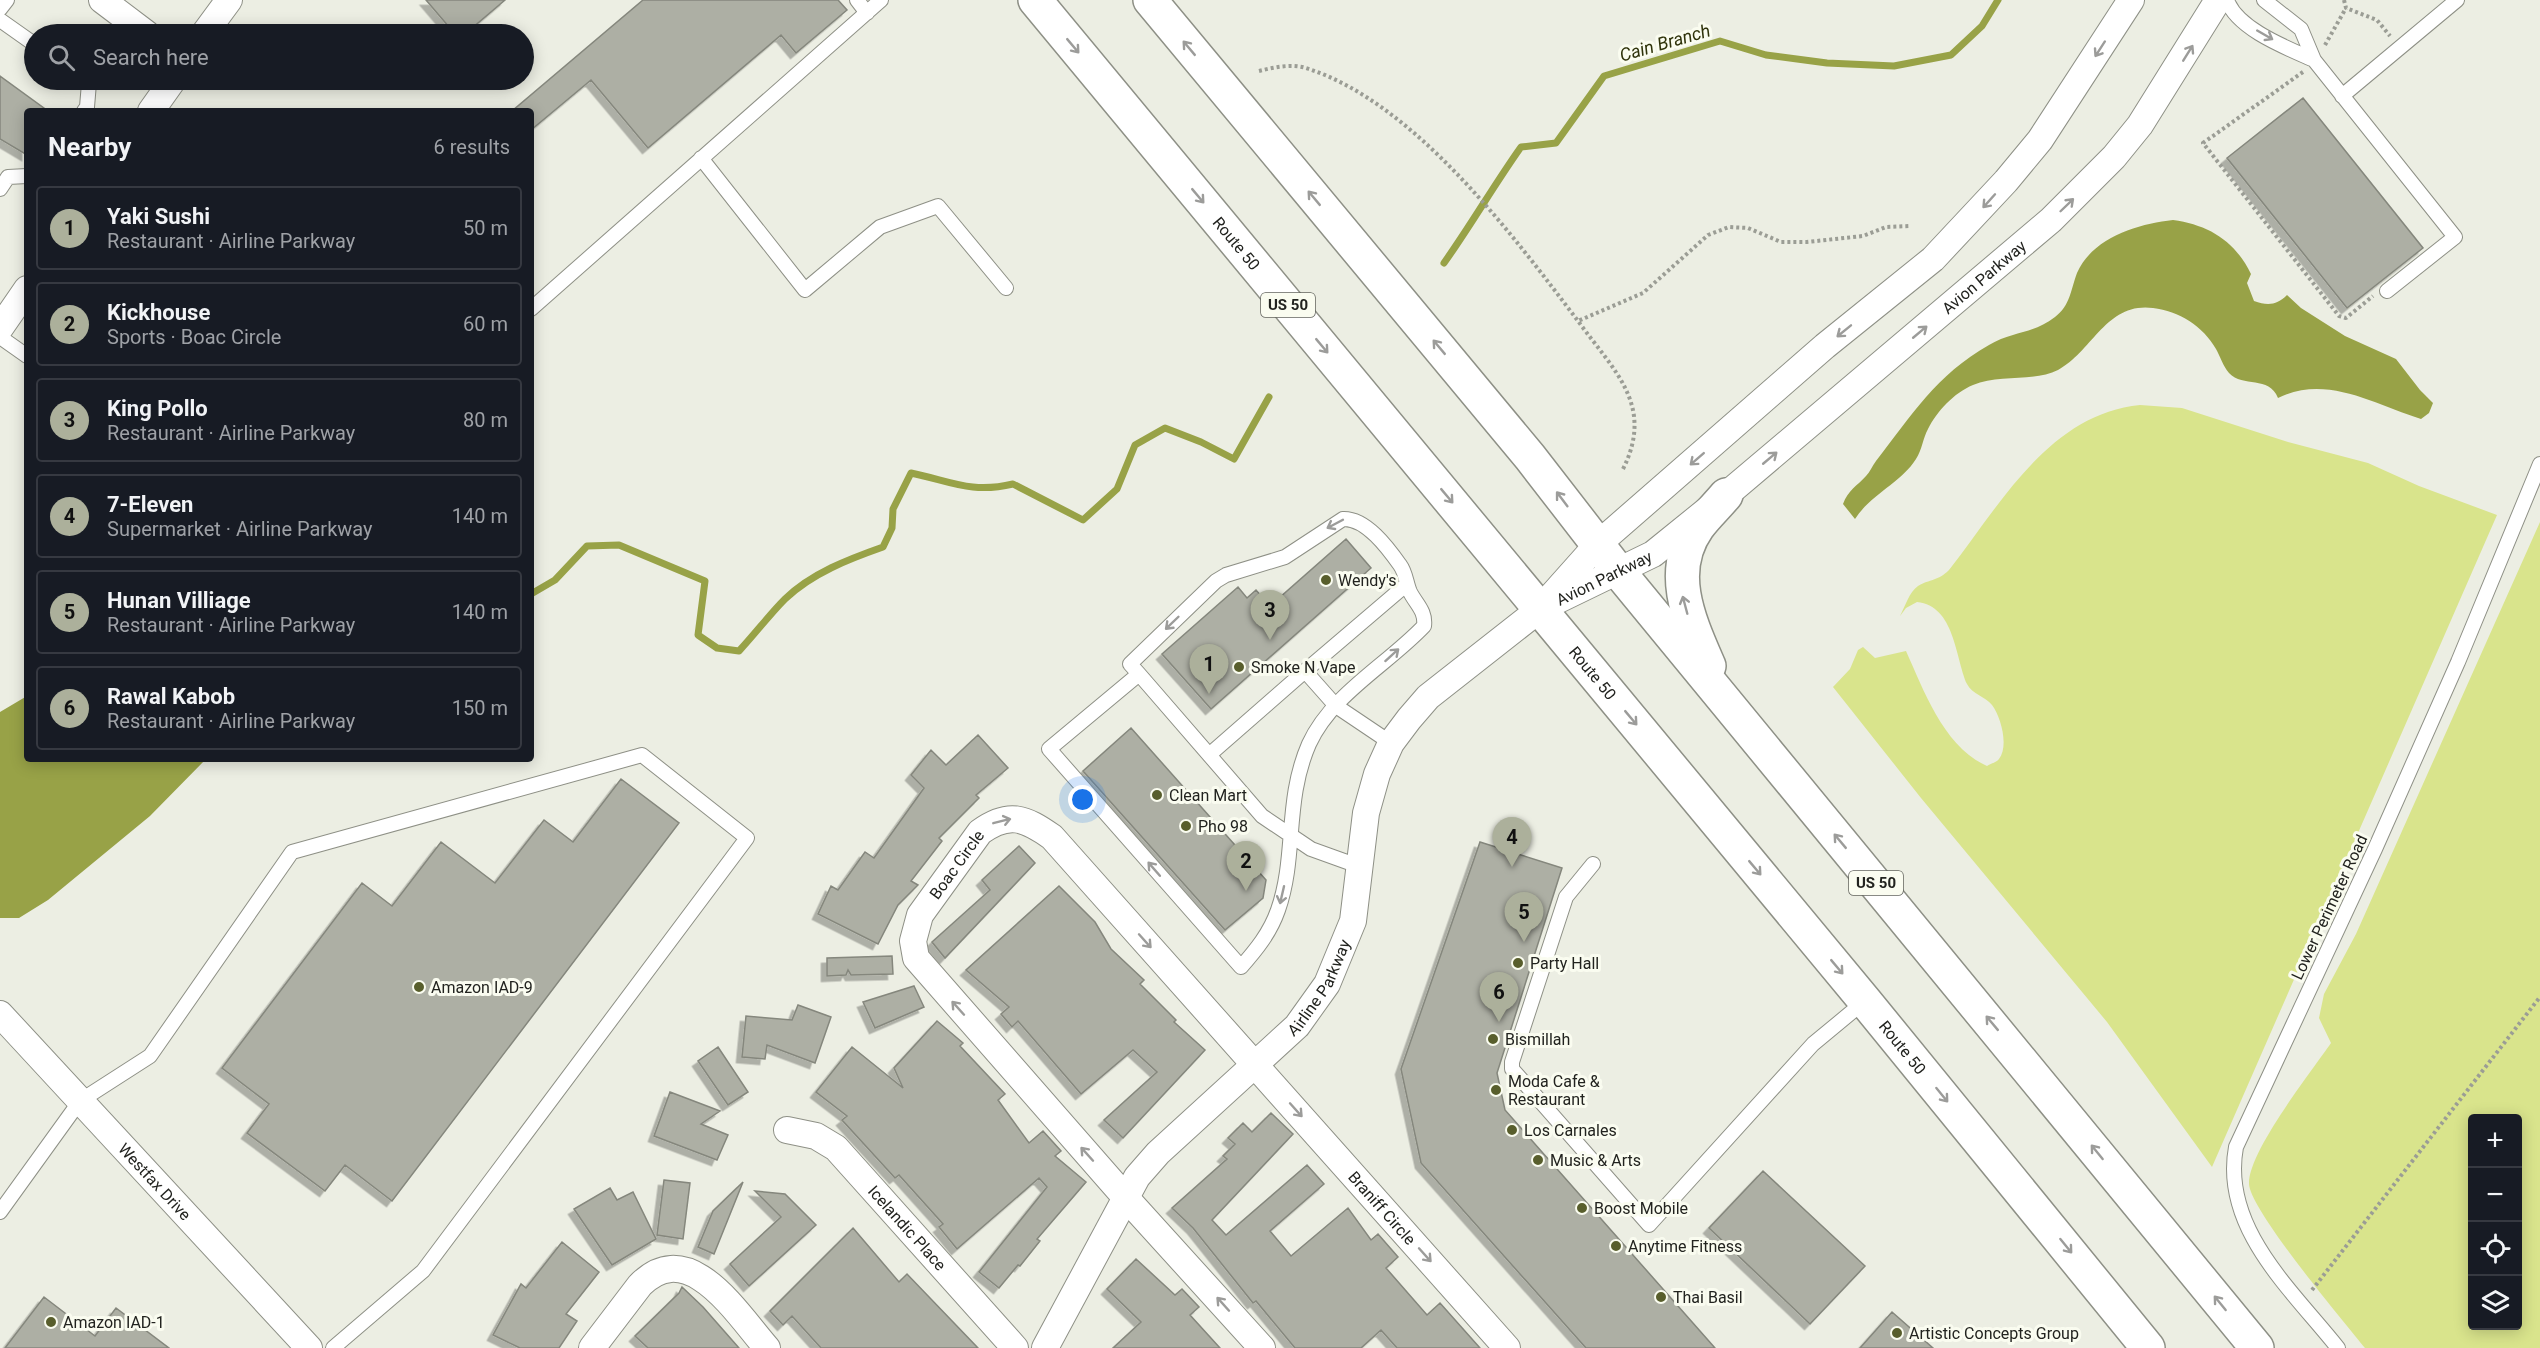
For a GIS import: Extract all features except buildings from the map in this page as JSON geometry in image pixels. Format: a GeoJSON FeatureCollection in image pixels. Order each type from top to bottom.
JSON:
{"type":"FeatureCollection","features":[{"type":"Feature","properties":{"kind":"highway","name":"Route 50"},"geometry":{"type":"LineString","coordinates":[[1035,0],[1865,1001],[2148,1348]]}},
{"type":"Feature","properties":{"kind":"highway","name":"US 50"},"geometry":{"type":"LineString","coordinates":[[1150,0],[1530,457],[1619,572],[2258,1348]]}},
{"type":"Feature","properties":{"kind":"highway"},"geometry":{"type":"LineString","coordinates":[[1722,698],[1686,611],[1682,594],[1685,552],[1697,528],[1726,495]]}},
{"type":"Feature","properties":{"kind":"street"},"geometry":{"type":"LineString","coordinates":[[102,0],[134,24]]}},
{"type":"Feature","properties":{"kind":"street"},"geometry":{"type":"LineString","coordinates":[[211,24],[229,0]]}},
{"type":"Feature","properties":{"kind":"street","name":"Avion Parkway"},"geometry":{"type":"LineString","coordinates":[[1540,609],[1597,545],[1825,346],[1933,259],[1971,220],[2040,140],[2131,0]]}},
{"type":"Feature","properties":{"kind":"street","name":"Avion Parkway"},"geometry":{"type":"LineString","coordinates":[[1540,609],[1653,554],[2015,252],[2085,188],[2140,125],[2218,0]]}},
{"type":"Feature","properties":{"kind":"street"},"geometry":{"type":"LineString","coordinates":[[153,108],[166,90]]}},
{"type":"Feature","properties":{"kind":"street"},"geometry":{"type":"LineString","coordinates":[[0,328],[24,293]]}},
{"type":"Feature","properties":{"kind":"street","name":"Airline Parkway"},"geometry":{"type":"LineString","coordinates":[[1045,1348],[1137,1177],[1158,1153],[1257,1066],[1297,1026],[1327,984],[1353,921],[1366,813],[1377,774],[1391,742],[1428,697],[1540,609]]}},
{"type":"Feature","properties":{"kind":"street","name":"Boac Circle"},"geometry":{"type":"LineString","coordinates":[[1126,1198],[916,958],[913,941],[920,915],[980,832],[1002,820],[1017,819],[1029,822],[1052,837],[1257,1066]]}},
{"type":"Feature","properties":{"kind":"street","name":"Westfax Drive"},"geometry":{"type":"LineString","coordinates":[[0,1014],[309,1348]]}},
{"type":"Feature","properties":{"kind":"street","name":"Braniff Circle"},"geometry":{"type":"LineString","coordinates":[[1257,1066],[1508,1348]]}},
{"type":"Feature","properties":{"kind":"street","name":"Icelandic Place"},"geometry":{"type":"LineString","coordinates":[[787,1130],[816,1136],[836,1148],[1015,1348]]}},
{"type":"Feature","properties":{"kind":"street"},"geometry":{"type":"LineString","coordinates":[[1126,1198],[1262,1348]]}},
{"type":"Feature","properties":{"kind":"street"},"geometry":{"type":"LineString","coordinates":[[592,1348],[648,1276],[668,1268],[696,1273],[708,1282],[767,1348]]}},
{"type":"Feature","properties":{"kind":"lane"},"geometry":{"type":"LineString","coordinates":[[0,9],[7,0]]}},
{"type":"Feature","properties":{"kind":"lane"},"geometry":{"type":"LineString","coordinates":[[857,0],[867,12]]}},
{"type":"Feature","properties":{"kind":"lane"},"geometry":{"type":"LineString","coordinates":[[534,306],[881,0]]}},
{"type":"Feature","properties":{"kind":"lane"},"geometry":{"type":"LineString","coordinates":[[2227,0],[2238,20],[2290,50],[2314,60]]}},
{"type":"Feature","properties":{"kind":"lane"},"geometry":{"type":"LineString","coordinates":[[2265,0],[2301,29],[2314,60],[2454,237],[2385,290]]}},
{"type":"Feature","properties":{"kind":"lane"},"geometry":{"type":"LineString","coordinates":[[2342,96],[2457,0]]}},
{"type":"Feature","properties":{"kind":"lane"},"geometry":{"type":"LineString","coordinates":[[0,20],[24,37]]}},
{"type":"Feature","properties":{"kind":"lane"},"geometry":{"type":"LineString","coordinates":[[86,108],[88,90]]}},
{"type":"Feature","properties":{"kind":"lane"},"geometry":{"type":"LineString","coordinates":[[700,158],[805,290],[880,227],[938,206],[1006,288]]}},
{"type":"Feature","properties":{"kind":"lane"},"geometry":{"type":"LineString","coordinates":[[0,189],[8,177],[24,176]]}},
{"type":"Feature","properties":{"kind":"lane"},"geometry":{"type":"LineString","coordinates":[[0,337],[24,354]]}},
{"type":"Feature","properties":{"kind":"lane","name":"Lower Perimeter Road"},"geometry":{"type":"LineString","coordinates":[[2338,1348],[2257,1244],[2244,1221],[2234,1190],[2236,1147],[2375,849],[2458,662],[2540,464]]}},
{"type":"Feature","properties":{"kind":"lane"},"geometry":{"type":"LineString","coordinates":[[1343,519],[1350,519],[1364,525],[1400,566],[1407,584],[1423,613],[1424,626],[1336,705],[1317,728],[1297,776],[1284,889],[1278,910],[1262,942],[1241,968],[1049,749],[1135,669],[1216,581],[1226,575],[1285,557],[1343,519]]}},
{"type":"Feature","properties":{"kind":"lane"},"geometry":{"type":"LineString","coordinates":[[1209,755],[1407,584]]}},
{"type":"Feature","properties":{"kind":"lane"},"geometry":{"type":"LineString","coordinates":[[1135,669],[1262,816],[1289,837],[1311,849],[1361,867]]}},
{"type":"Feature","properties":{"kind":"lane"},"geometry":{"type":"LineString","coordinates":[[1305,671],[1336,705],[1391,742]]}},
{"type":"Feature","properties":{"kind":"lane"},"geometry":{"type":"LineString","coordinates":[[0,1212],[80,1101],[150,1056],[292,852],[642,755],[747,838],[423,1271],[333,1348]]}},
{"type":"Feature","properties":{"kind":"lane"},"geometry":{"type":"LineString","coordinates":[[1593,864],[1566,897],[1512,1062],[1512,1069],[1649,1225],[1813,1044],[1865,1001]]}},
{"type":"Feature","properties":{"kind":"path"},"geometry":{"type":"LineString","coordinates":[[2344,0],[2346,8],[2377,20],[2391,38],[2399,32]]}},
{"type":"Feature","properties":{"kind":"path"},"geometry":{"type":"LineString","coordinates":[[1259,71],[1277,66],[1307,68],[1354,89],[1413,133],[1516,239],[1629,394],[1636,417],[1635,439],[1623,469]]}},
{"type":"Feature","properties":{"kind":"path"},"geometry":{"type":"LineString","coordinates":[[2309,82],[2302,74],[2203,143],[2339,316],[2346,318],[2385,290]]}},
{"type":"Feature","properties":{"kind":"path"},"geometry":{"type":"LineString","coordinates":[[1578,321],[1643,293],[1708,235],[1729,227],[1748,228],[1781,242],[1807,242],[1863,236],[1886,227],[1911,226]]}},
{"type":"Feature","properties":{"kind":"path"},"geometry":{"type":"LineString","coordinates":[[2302,1302],[2540,997]]}},
{"type":"Feature","properties":{"kind":"shaded area"},"geometry":{"type":"Polygon","coordinates":[[[2173,220],[2198,226],[2220,236],[2237,252],[2251,274],[2247,283],[2254,301],[2272,304],[2287,295],[2301,308],[2345,336],[2396,359],[2433,403],[2429,413],[2421,419],[2368,399],[2332,390],[2296,391],[2278,398],[2269,386],[2241,380],[2229,373],[2211,341],[2189,321],[2172,312],[2153,308],[2137,308],[2123,312],[2112,320],[2070,362],[2058,370],[2039,376],[1983,382],[1959,393],[1941,409],[1932,422],[1918,455],[1910,467],[1869,502],[1855,519],[1843,504],[1847,495],[1867,474],[1939,383],[1954,369],[1989,345],[2038,327],[2060,313],[2084,261],[2105,241],[2131,229],[2173,220]]]}},
{"type":"Feature","properties":{"kind":"shaded area"},"geometry":{"type":"Polygon","coordinates":[[[2140,405],[2182,408],[2288,442],[2368,463],[2419,486],[2497,515],[2212,1167],[2107,1022],[1921,798],[1833,687],[1850,669],[1858,650],[1863,647],[1875,658],[1906,651],[1928,700],[1947,732],[1959,746],[1987,766],[1998,760],[2002,753],[2004,739],[1998,717],[1989,702],[1967,684],[1952,634],[1946,623],[1930,606],[1917,602],[1906,608],[1900,616],[1915,589],[1949,570],[2029,466],[2053,444],[2079,425],[2108,412],[2140,405]]]}},
{"type":"Feature","properties":{"kind":"shaded area"},"geometry":{"type":"Polygon","coordinates":[[[2540,522],[2540,1348],[2365,1348],[2300,1266],[2265,1217],[2253,1197],[2249,1184],[2251,1170],[2282,1112],[2331,1043],[2319,1018],[2324,994],[2356,934],[2540,522]]]}},
{"type":"Feature","properties":{"kind":"shaded area"},"geometry":{"type":"Polygon","coordinates":[[[24,698],[24,762],[203,762],[150,816],[48,900],[19,918],[0,918],[0,712],[24,698]]]}},
{"type":"Feature","properties":{"kind":"waterway","name":"Cain Branch"},"geometry":{"type":"LineString","coordinates":[[1444,263],[1521,147],[1556,143],[1604,76],[1720,41],[1766,55],[1827,63],[1894,66],[1951,55],[1982,26],[1998,0]]}},
{"type":"Feature","properties":{"kind":"waterway","name":"Cain Branch"},"geometry":{"type":"LineString","coordinates":[[534,592],[555,580],[587,546],[619,545],[705,581],[698,635],[717,648],[739,651],[779,605],[807,582],[831,568],[883,547],[892,528],[893,509],[911,473],[973,487],[985,488],[1013,484],[1083,520],[1117,489],[1135,445],[1165,428],[1201,442],[1234,459],[1269,397]]}},
{"type":"Feature","properties":{"kind":"place","name":"Wendy's"},"geometry":{"type":"Point","coordinates":[1326,580]}},
{"type":"Feature","properties":{"kind":"place","name":"King Pollo"},"geometry":{"type":"Point","coordinates":[1270,640]}},
{"type":"Feature","properties":{"kind":"place","name":"Smoke N Vape"},"geometry":{"type":"Point","coordinates":[1239,667]}},
{"type":"Feature","properties":{"kind":"place","name":"Yaki Sushi"},"geometry":{"type":"Point","coordinates":[1209,694]}},
{"type":"Feature","properties":{"kind":"place","name":"Clean Mart"},"geometry":{"type":"Point","coordinates":[1157,795]}},
{"type":"Feature","properties":{"kind":"place","name":"Pho 98"},"geometry":{"type":"Point","coordinates":[1186,826]}},
{"type":"Feature","properties":{"kind":"place","name":"7-Eleven"},"geometry":{"type":"Point","coordinates":[1512,867]}},
{"type":"Feature","properties":{"kind":"place","name":"Kickhouse"},"geometry":{"type":"Point","coordinates":[1246,891]}},
{"type":"Feature","properties":{"kind":"place","name":"Hunan Villiage"},"geometry":{"type":"Point","coordinates":[1524,942]}},
{"type":"Feature","properties":{"kind":"place","name":"Party Hall"},"geometry":{"type":"Point","coordinates":[1518,963]}},
{"type":"Feature","properties":{"kind":"place","name":"Amazon IAD-9"},"geometry":{"type":"Point","coordinates":[419,987]}},
{"type":"Feature","properties":{"kind":"place","name":"Rawal Kabob"},"geometry":{"type":"Point","coordinates":[1499,1022]}},
{"type":"Feature","properties":{"kind":"place","name":"Bismillah"},"geometry":{"type":"Point","coordinates":[1493,1039]}},
{"type":"Feature","properties":{"kind":"place","name":"Moda Cafe & Restaurant"},"geometry":{"type":"Point","coordinates":[1496,1090]}},
{"type":"Feature","properties":{"kind":"place","name":"Los Carnales"},"geometry":{"type":"Point","coordinates":[1512,1130]}},
{"type":"Feature","properties":{"kind":"place","name":"Music & Arts"},"geometry":{"type":"Point","coordinates":[1538,1160]}},
{"type":"Feature","properties":{"kind":"place","name":"Boost Mobile"},"geometry":{"type":"Point","coordinates":[1582,1208]}},
{"type":"Feature","properties":{"kind":"place","name":"Anytime Fitness"},"geometry":{"type":"Point","coordinates":[1616,1246]}},
{"type":"Feature","properties":{"kind":"place","name":"Thai Basil"},"geometry":{"type":"Point","coordinates":[1661,1297]}},
{"type":"Feature","properties":{"kind":"place","name":"Amazon IAD-1"},"geometry":{"type":"Point","coordinates":[51,1322]}},
{"type":"Feature","properties":{"kind":"place","name":"Artistic Concepts Group"},"geometry":{"type":"Point","coordinates":[1897,1333]}}]}
